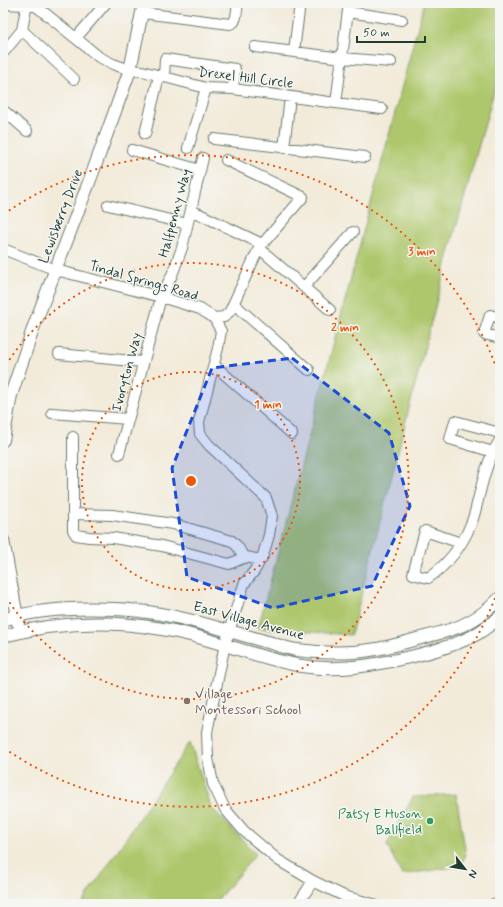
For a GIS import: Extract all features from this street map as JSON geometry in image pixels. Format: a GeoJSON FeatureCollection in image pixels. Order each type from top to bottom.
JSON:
{"type":"FeatureCollection","features":[{"type":"Feature","properties":{"kind":"street"},"geometry":{"type":"LineString","coordinates":[[76,38],[106,3]]}},
{"type":"Feature","properties":{"kind":"street"},"geometry":{"type":"LineString","coordinates":[[143,8],[230,24],[234,22],[236,17],[238,3]]}},
{"type":"Feature","properties":{"kind":"street"},"geometry":{"type":"LineString","coordinates":[[294,51],[300,3]]}},
{"type":"Feature","properties":{"kind":"street","name":"Drexel Hill Circle"},"geometry":{"type":"LineString","coordinates":[[3,4],[27,4],[36,6],[99,57],[130,70],[161,76],[206,88],[233,89],[382,109]]}},
{"type":"Feature","properties":{"kind":"street"},"geometry":{"type":"LineString","coordinates":[[3,53],[22,30],[27,4]]}},
{"type":"Feature","properties":{"kind":"street","name":"Lewisberry Drive"},"geometry":{"type":"LineString","coordinates":[[3,440],[11,395],[34,326],[130,70],[143,8]]}},
{"type":"Feature","properties":{"kind":"street"},"geometry":{"type":"LineString","coordinates":[[336,103],[348,8],[402,20]]}},
{"type":"Feature","properties":{"kind":"street"},"geometry":{"type":"LineString","coordinates":[[22,30],[74,79]]}},
{"type":"Feature","properties":{"kind":"street"},"geometry":{"type":"LineString","coordinates":[[255,47],[342,58],[391,62]]}},
{"type":"Feature","properties":{"kind":"street"},"geometry":{"type":"LineString","coordinates":[[144,134],[165,60],[235,69],[233,89]]}},
{"type":"Feature","properties":{"kind":"street"},"geometry":{"type":"LineString","coordinates":[[188,148],[206,88]]}},
{"type":"Feature","properties":{"kind":"street"},"geometry":{"type":"LineString","coordinates":[[284,148],[290,97]]}},
{"type":"Feature","properties":{"kind":"street"},"geometry":{"type":"LineString","coordinates":[[3,110],[27,131]]}},
{"type":"Feature","properties":{"kind":"street"},"geometry":{"type":"LineString","coordinates":[[214,139],[365,157]]}},
{"type":"Feature","properties":{"kind":"street"},"geometry":{"type":"LineString","coordinates":[[132,150],[200,170]]}},
{"type":"Feature","properties":{"kind":"street","name":"Halfpenny Way"},"geometry":{"type":"LineString","coordinates":[[161,297],[172,275],[182,248],[203,158]]}},
{"type":"Feature","properties":{"kind":"street"},"geometry":{"type":"LineString","coordinates":[[226,160],[302,197],[260,246],[230,311],[224,317],[214,318],[221,331],[199,422],[200,434],[209,445],[266,498],[272,516],[269,535],[261,560],[244,584],[226,644],[207,732],[208,758],[213,784],[225,809],[244,832],[278,860],[313,881],[344,896],[373,904]]}},
{"type":"Feature","properties":{"kind":"street"},"geometry":{"type":"LineString","coordinates":[[108,205],[187,224]]}},
{"type":"Feature","properties":{"kind":"street"},"geometry":{"type":"LineString","coordinates":[[191,210],[260,246],[330,310]]}},
{"type":"Feature","properties":{"kind":"street"},"geometry":{"type":"LineString","coordinates":[[304,287],[353,232]]}},
{"type":"Feature","properties":{"kind":"street","name":"Tindal Springs Road"},"geometry":{"type":"LineString","coordinates":[[3,249],[56,270],[161,297],[200,309],[214,318]]}},
{"type":"Feature","properties":{"kind":"street","name":"Ivoryton Way"},"geometry":{"type":"LineString","coordinates":[[119,454],[161,297]]}},
{"type":"Feature","properties":{"kind":"street"},"geometry":{"type":"LineString","coordinates":[[234,304],[309,370]]}},
{"type":"Feature","properties":{"kind":"street"},"geometry":{"type":"LineString","coordinates":[[500,318],[490,315],[484,334],[500,338]]}},
{"type":"Feature","properties":{"kind":"street"},"geometry":{"type":"LineString","coordinates":[[59,354],[143,362]]}},
{"type":"Feature","properties":{"kind":"street"},"geometry":{"type":"LineString","coordinates":[[214,365],[292,434]]}},
{"type":"Feature","properties":{"kind":"street"},"geometry":{"type":"LineString","coordinates":[[52,413],[128,419]]}},
{"type":"Feature","properties":{"kind":"street"},"geometry":{"type":"LineString","coordinates":[[493,452],[450,439],[454,421],[500,433]]}},
{"type":"Feature","properties":{"kind":"street"},"geometry":{"type":"LineString","coordinates":[[73,437],[73,530],[76,535],[113,538],[162,546],[229,564],[244,558],[261,560]]}},
{"type":"Feature","properties":{"kind":"street"},"geometry":{"type":"LineString","coordinates":[[461,543],[425,531],[413,574],[428,578],[437,572],[458,550],[472,523],[484,476],[493,452],[500,440]]}},
{"type":"Feature","properties":{"kind":"street"},"geometry":{"type":"LineString","coordinates":[[73,514],[112,515],[173,524],[232,541],[238,547],[244,558]]}},
{"type":"Feature","properties":{"kind":"street"},"geometry":{"type":"LineString","coordinates":[[3,540],[19,632]]}},
{"type":"Feature","properties":{"kind":"street","name":"East Village Avenue"},"geometry":{"type":"LineString","coordinates":[[3,620],[16,615],[50,610],[89,609],[137,611],[180,618],[296,650],[334,653],[370,650],[437,634],[466,624],[480,617],[500,598]]}},
{"type":"Feature","properties":{"kind":"street"},"geometry":{"type":"LineString","coordinates":[[3,636],[66,625],[110,624],[156,628],[226,644],[276,660],[302,666],[322,668],[357,668],[426,653],[457,642],[485,629],[500,617]]}},
{"type":"Feature","properties":{"kind":"street"},"geometry":{"type":"LineString","coordinates":[[298,904],[313,881]]}},
{"type":"Feature","properties":{"kind":"street"},"geometry":{"type":"LineString","coordinates":[[494,904],[500,903]]}},
{"type":"Feature","properties":{"kind":"highlighted area"},"geometry":{"type":"Polygon","coordinates":[[[292,358],[389,433],[410,506],[372,586],[273,608],[187,577],[172,468],[212,368],[292,358]]]}},
{"type":"Feature","properties":{"kind":"green space"},"geometry":{"type":"Polygon","coordinates":[[[424,3],[500,3],[500,70],[450,249],[351,635],[258,628],[424,3]]]}},
{"type":"Feature","properties":{"kind":"green space"},"geometry":{"type":"Polygon","coordinates":[[[190,742],[211,807],[256,854],[214,904],[82,904],[190,742]]]}},
{"type":"Feature","properties":{"kind":"green space","name":"Patsy E Huson Ballfield"},"geometry":{"type":"Polygon","coordinates":[[[456,794],[466,855],[460,866],[402,875],[387,845],[413,797],[456,794]]]}},
{"type":"Feature","properties":{"kind":"place","name":"Village Montessori School"},"geometry":{"type":"Point","coordinates":[187,701]}},
{"type":"Feature","properties":{"kind":"place","name":"Patsy E Huson Ballfield"},"geometry":{"type":"Point","coordinates":[430,821]}}]}
